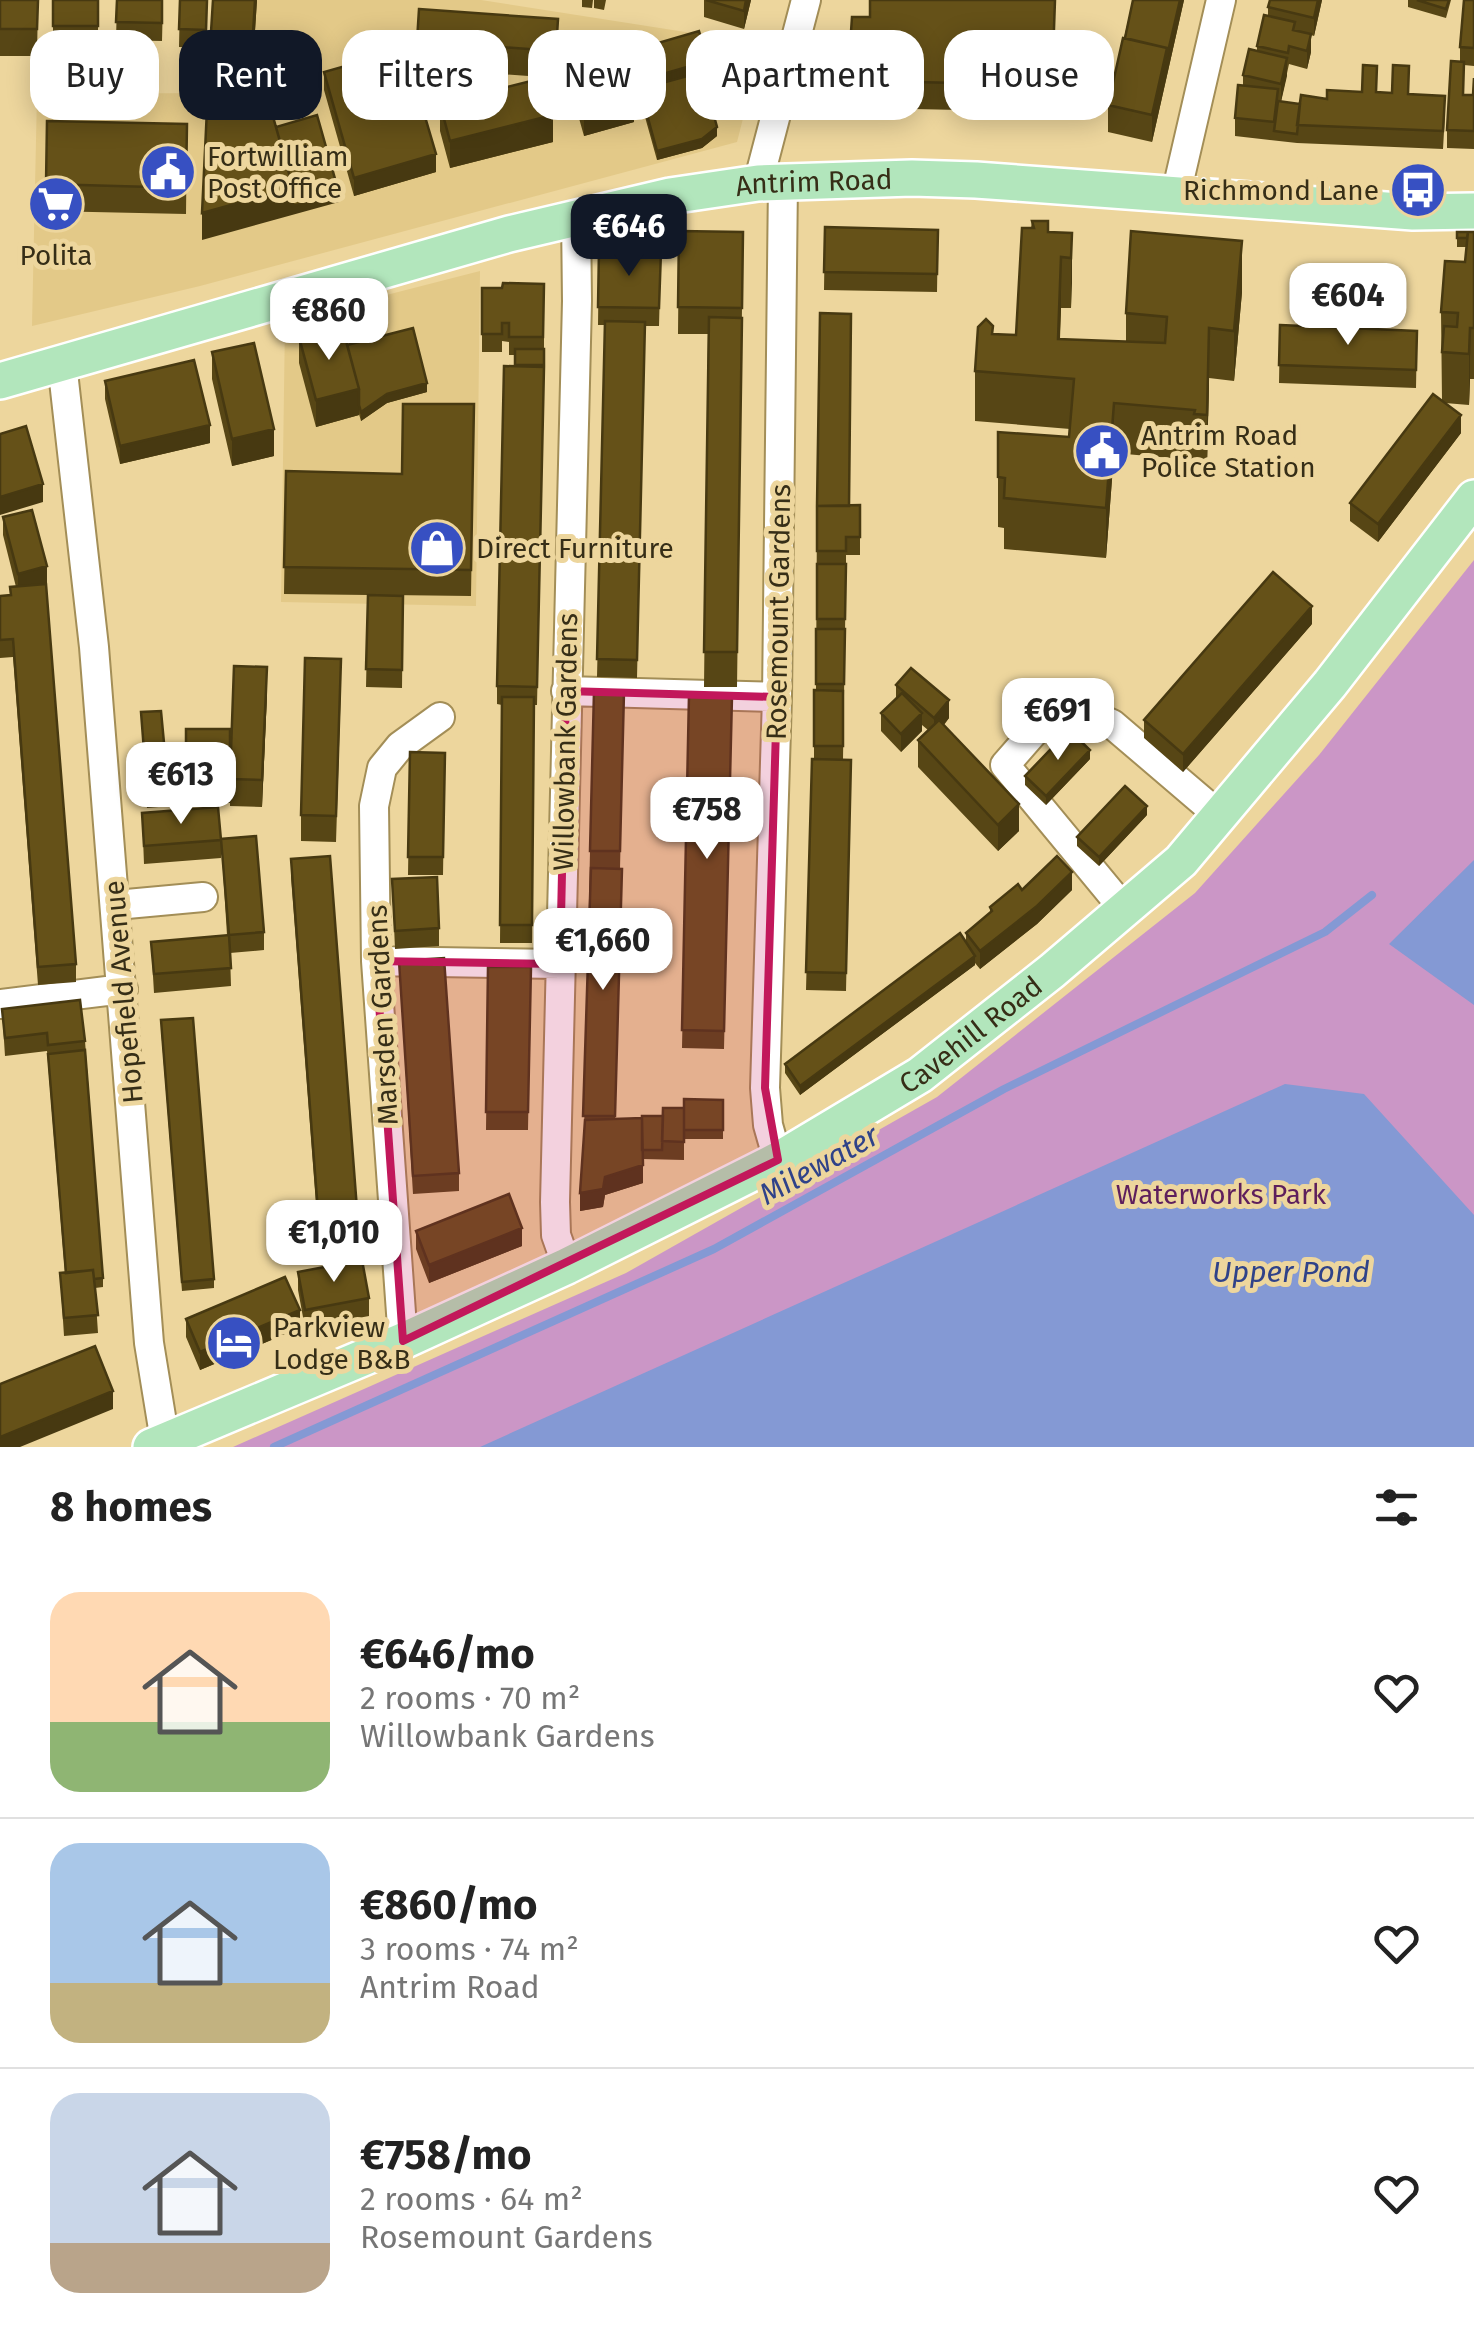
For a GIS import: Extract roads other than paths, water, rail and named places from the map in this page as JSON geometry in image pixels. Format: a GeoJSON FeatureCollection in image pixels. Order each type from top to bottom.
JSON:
{"type":"FeatureCollection","features":[{"type":"Feature","properties":{"kind":"main road","name":"Antrim Road"},"geometry":{"type":"LineString","coordinates":[[0,380],[576,216],[670,196],[770,182],[976,180],[1413,212],[1474,211]]}},
{"type":"Feature","properties":{"kind":"main road","name":"Cavehill Road"},"geometry":{"type":"LineString","coordinates":[[158,1444],[403,1341],[567,1266],[778,1160],[920,1075],[1052,972],[1181,861],[1418,574],[1474,498]]}},
{"type":"Feature","properties":{"kind":"street","name":"Rosemount Gardens"},"geometry":{"type":"LineString","coordinates":[[778,1160],[768,1125],[765,1088],[777,697],[770,182],[806,0]]}},
{"type":"Feature","properties":{"kind":"street"},"geometry":{"type":"LineString","coordinates":[[1176,194],[1220,0]]}},
{"type":"Feature","properties":{"kind":"street","name":"Willowbank Gardens"},"geometry":{"type":"LineString","coordinates":[[567,1266],[556,1235],[578,300],[576,216]]}},
{"type":"Feature","properties":{"kind":"street","name":"Hopefield Avenue"},"geometry":{"type":"LineString","coordinates":[[62,364],[94,647],[158,1444]]}},
{"type":"Feature","properties":{"kind":"street"},"geometry":{"type":"LineString","coordinates":[[566,692],[777,697]]}},
{"type":"Feature","properties":{"kind":"street"},"geometry":{"type":"LineString","coordinates":[[1124,910],[1006,765],[1061,700],[1112,724],[1220,817]]}},
{"type":"Feature","properties":{"kind":"street","name":"Marsden Gardens"},"geometry":{"type":"LineString","coordinates":[[403,1341],[376,961],[374,806],[382,768],[400,746],[440,718]]}},
{"type":"Feature","properties":{"kind":"street"},"geometry":{"type":"LineString","coordinates":[[116,905],[203,897]]}},
{"type":"Feature","properties":{"kind":"street"},"geometry":{"type":"LineString","coordinates":[[376,961],[560,964]]}},
{"type":"Feature","properties":{"kind":"street"},"geometry":{"type":"LineString","coordinates":[[0,1004],[123,989]]}},
{"type":"Feature","properties":{"kind":"water"},"geometry":{"type":"Polygon","coordinates":[[[1474,860],[1474,1005],[1389,944],[1474,860]]]}},
{"type":"Feature","properties":{"kind":"water","name":"Upper Pond"},"geometry":{"type":"Polygon","coordinates":[[[1285,1084],[1364,1094],[1474,1215],[1474,1447],[480,1447],[1285,1084]]]}},
{"type":"Feature","properties":{"kind":"waterway","name":"Milewater"},"geometry":{"type":"LineString","coordinates":[[274,1447],[714,1249],[1004,1089],[1325,932],[1372,895]]}},
{"type":"Feature","properties":{"kind":"place","name":"Fortwilliam Post Office"},"geometry":{"type":"Point","coordinates":[168,172]}},
{"type":"Feature","properties":{"kind":"place","name":"Richmond Lane"},"geometry":{"type":"Point","coordinates":[1418,190]}},
{"type":"Feature","properties":{"kind":"place","name":"Polita"},"geometry":{"type":"Point","coordinates":[56,204]}},
{"type":"Feature","properties":{"kind":"place","name":"Antrim Road Police Station"},"geometry":{"type":"Point","coordinates":[1102,451]}},
{"type":"Feature","properties":{"kind":"place","name":"Direct Furniture"},"geometry":{"type":"Point","coordinates":[437,548]}},
{"type":"Feature","properties":{"kind":"place","name":"Parkview Lodge B&B"},"geometry":{"type":"Point","coordinates":[234,1343]}},
{"type":"Feature","properties":{"kind":"park label","name":"Waterworks Park"},"geometry":{"type":"Point","coordinates":[1221,1194]}}]}
